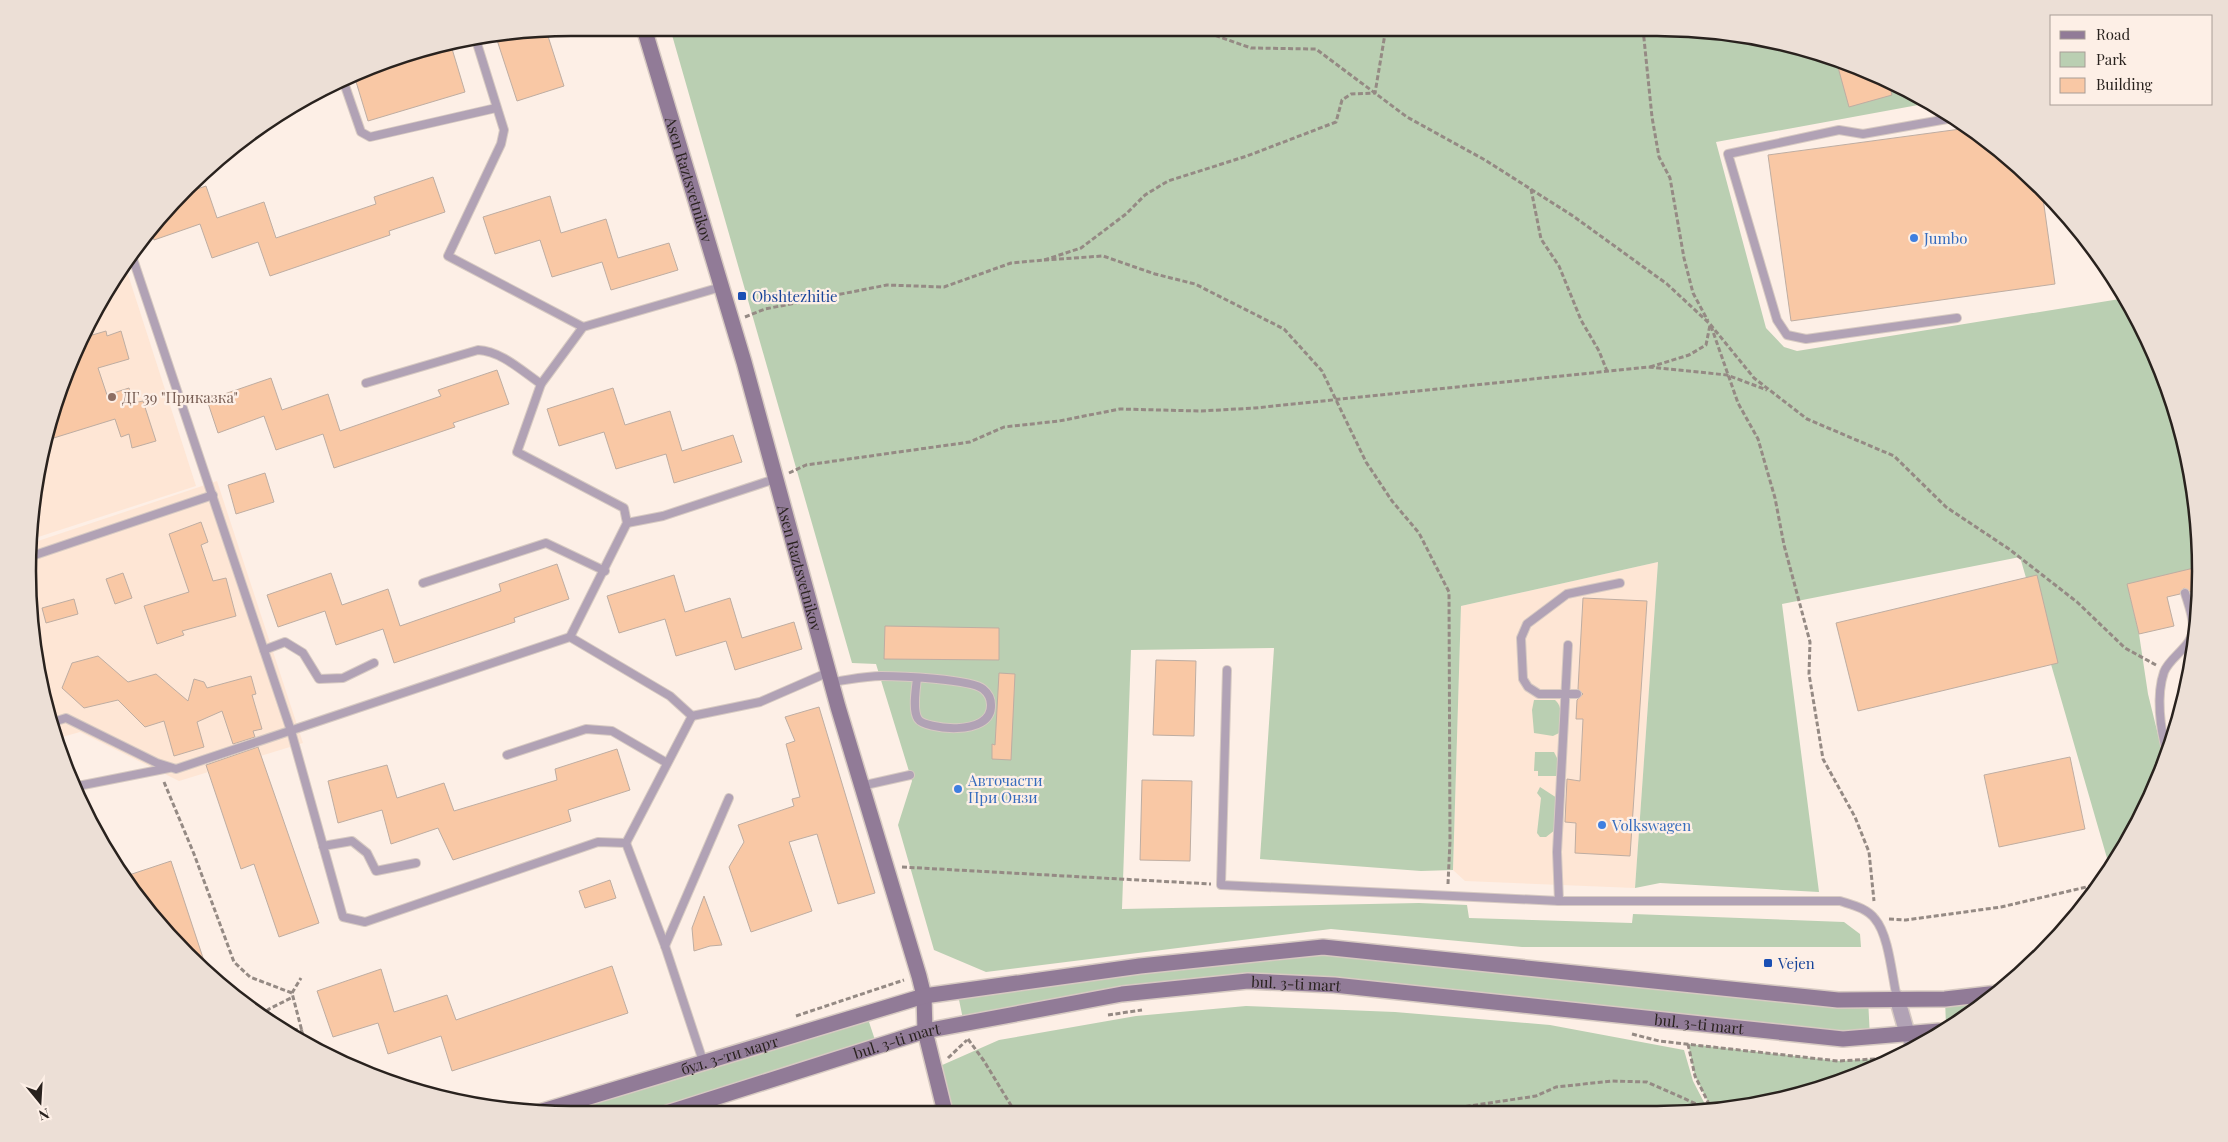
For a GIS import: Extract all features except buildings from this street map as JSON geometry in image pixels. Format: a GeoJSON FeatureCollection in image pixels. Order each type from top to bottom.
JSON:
{"type":"FeatureCollection","features":[{"type":"Feature","properties":{"kind":"street","name":"Asen Raztsvetnikov"},"geometry":{"type":"LineString","coordinates":[[646,36],[732,323],[861,786],[924,996],[925,1032],[944,1106]]}},
{"type":"Feature","properties":{"kind":"street","name":"bul. 3-ti mart"},"geometry":{"type":"LineString","coordinates":[[924,996],[1140,966],[1323,948],[1838,1000],[1897,998],[1945,1000],[1983,995]]}},
{"type":"Feature","properties":{"kind":"street","name":"bul. 3-ti mart"},"geometry":{"type":"LineString","coordinates":[[689,1106],[925,1032],[1122,994],[1248,981],[1334,985],[1843,1039],[1911,1039]]}},
{"type":"Feature","properties":{"kind":"street","name":"бул. 3-ти март"},"geometry":{"type":"LineString","coordinates":[[560,1106],[924,996]]}},
{"type":"Feature","properties":{"kind":"street"},"geometry":{"type":"LineString","coordinates":[[1897,998],[1911,1039]]}},
{"type":"Feature","properties":{"kind":"lane"},"geometry":{"type":"LineString","coordinates":[[477,45],[504,130],[501,144],[448,256],[583,327]]}},
{"type":"Feature","properties":{"kind":"lane"},"geometry":{"type":"LineString","coordinates":[[345,86],[361,132],[370,137],[496,108]]}},
{"type":"Feature","properties":{"kind":"lane"},"geometry":{"type":"LineString","coordinates":[[1943,120],[1863,134],[1839,130],[1728,154],[1777,320],[1787,335],[1806,339],[1957,318]]}},
{"type":"Feature","properties":{"kind":"lane"},"geometry":{"type":"LineString","coordinates":[[134,263],[160,345],[213,496],[291,731],[343,917],[365,922],[598,842],[626,843]]}},
{"type":"Feature","properties":{"kind":"lane"},"geometry":{"type":"LineString","coordinates":[[81,785],[173,768],[291,731],[570,637],[605,571],[627,522],[624,508],[517,452],[541,384],[583,327],[721,287]]}},
{"type":"Feature","properties":{"kind":"lane"},"geometry":{"type":"LineString","coordinates":[[366,383],[478,350],[489,350],[504,358],[541,384]]}},
{"type":"Feature","properties":{"kind":"lane"},"geometry":{"type":"LineString","coordinates":[[627,522],[664,516],[775,480]]}},
{"type":"Feature","properties":{"kind":"lane"},"geometry":{"type":"LineString","coordinates":[[36,555],[213,496]]}},
{"type":"Feature","properties":{"kind":"lane"},"geometry":{"type":"LineString","coordinates":[[423,583],[546,543],[605,571]]}},
{"type":"Feature","properties":{"kind":"lane"},"geometry":{"type":"LineString","coordinates":[[1578,694],[1539,694],[1528,687],[1523,679],[1520,638],[1527,624],[1567,594],[1620,583]]}},
{"type":"Feature","properties":{"kind":"lane"},"geometry":{"type":"LineString","coordinates":[[2185,593],[2190,613]]}},
{"type":"Feature","properties":{"kind":"lane"},"geometry":{"type":"LineString","coordinates":[[570,637],[670,696],[692,716]]}},
{"type":"Feature","properties":{"kind":"lane"},"geometry":{"type":"LineString","coordinates":[[264,650],[285,642],[303,653],[319,679],[343,678],[374,663]]}},
{"type":"Feature","properties":{"kind":"lane"},"geometry":{"type":"LineString","coordinates":[[1559,901],[1557,852],[1568,645]]}},
{"type":"Feature","properties":{"kind":"lane"},"geometry":{"type":"LineString","coordinates":[[2163,742],[2161,687],[2165,670],[2186,645]]}},
{"type":"Feature","properties":{"kind":"lane"},"geometry":{"type":"LineString","coordinates":[[1227,670],[1221,885],[1447,894],[1559,901],[1840,901],[1861,908],[1875,919],[1884,940],[1897,998]]}},
{"type":"Feature","properties":{"kind":"lane"},"geometry":{"type":"LineString","coordinates":[[692,716],[760,702],[830,677],[880,676],[917,678],[970,683],[987,692],[991,705],[988,717],[974,728],[924,724],[916,715],[917,678]]}},
{"type":"Feature","properties":{"kind":"lane"},"geometry":{"type":"LineString","coordinates":[[692,716],[626,843],[665,946],[703,1061]]}},
{"type":"Feature","properties":{"kind":"lane"},"geometry":{"type":"LineString","coordinates":[[58,720],[66,718],[156,763],[173,768]]}},
{"type":"Feature","properties":{"kind":"lane"},"geometry":{"type":"LineString","coordinates":[[507,755],[586,729],[612,731],[667,763]]}},
{"type":"Feature","properties":{"kind":"lane"},"geometry":{"type":"LineString","coordinates":[[861,786],[910,775]]}},
{"type":"Feature","properties":{"kind":"lane"},"geometry":{"type":"LineString","coordinates":[[665,946],[729,798]]}},
{"type":"Feature","properties":{"kind":"lane"},"geometry":{"type":"LineString","coordinates":[[323,846],[352,841],[367,853],[376,871],[416,863]]}},
{"type":"Feature","properties":{"kind":"path"},"geometry":{"type":"LineString","coordinates":[[1217,36],[1251,48],[1316,49],[1407,117],[1484,160],[1573,216],[1667,284],[1710,324],[1754,378],[1807,419],[1894,456],[1946,507],[1986,532],[2046,576],[2077,602],[2125,648],[2165,670]]}},
{"type":"Feature","properties":{"kind":"path"},"geometry":{"type":"LineString","coordinates":[[1375,93],[1385,36]]}},
{"type":"Feature","properties":{"kind":"path"},"geometry":{"type":"LineString","coordinates":[[1644,36],[1652,117],[1660,156],[1670,178],[1684,258],[1693,293],[1710,324],[1738,403],[1758,439],[1775,498],[1784,546],[1810,642],[1809,674],[1823,759],[1855,817],[1869,852],[1875,919],[1906,920],[2001,907],[2089,886]]}},
{"type":"Feature","properties":{"kind":"path"},"geometry":{"type":"LineString","coordinates":[[1044,260],[1081,248],[1126,214],[1145,195],[1168,181],[1247,156],[1336,122],[1342,100],[1351,94],[1375,93]]}},
{"type":"Feature","properties":{"kind":"path"},"geometry":{"type":"LineString","coordinates":[[1531,189],[1541,239],[1559,266],[1581,320],[1599,351],[1607,372]]}},
{"type":"Feature","properties":{"kind":"path"},"geometry":{"type":"LineString","coordinates":[[732,323],[765,309],[887,285],[944,287],[969,280],[1011,263],[1103,256],[1202,288],[1284,330],[1322,371],[1366,462],[1392,501],[1419,533],[1449,592],[1450,841],[1447,894]]}},
{"type":"Feature","properties":{"kind":"path"},"geometry":{"type":"LineString","coordinates":[[1648,368],[1689,355],[1706,345],[1710,324]]}},
{"type":"Feature","properties":{"kind":"path"},"geometry":{"type":"LineString","coordinates":[[775,480],[806,464],[970,442],[1004,427],[1059,421],[1120,409],[1201,411],[1336,401],[1648,368],[1727,375],[1771,391]]}},
{"type":"Feature","properties":{"kind":"path"},"geometry":{"type":"LineString","coordinates":[[156,763],[194,854],[234,962],[250,977],[292,995],[303,1031],[297,1030]]}},
{"type":"Feature","properties":{"kind":"path"},"geometry":{"type":"LineString","coordinates":[[885,866],[1221,885]]}},
{"type":"Feature","properties":{"kind":"path"},"geometry":{"type":"LineString","coordinates":[[267,1011],[292,995],[301,978]]}},
{"type":"Feature","properties":{"kind":"path"},"geometry":{"type":"LineString","coordinates":[[1105,1015],[1145,1010]]}},
{"type":"Feature","properties":{"kind":"path"},"geometry":{"type":"LineString","coordinates":[[1631,1034],[1688,1044],[1838,1061],[1875,1059]]}},
{"type":"Feature","properties":{"kind":"path"},"geometry":{"type":"LineString","coordinates":[[933,1064],[949,1058],[968,1039],[978,1038]]}},
{"type":"Feature","properties":{"kind":"path"},"geometry":{"type":"LineString","coordinates":[[968,1039],[1011,1106]]}},
{"type":"Feature","properties":{"kind":"path"},"geometry":{"type":"LineString","coordinates":[[1688,1044],[1695,1076],[1708,1103]]}},
{"type":"Feature","properties":{"kind":"path"},"geometry":{"type":"LineString","coordinates":[[1469,1106],[1536,1096],[1556,1087],[1612,1081],[1647,1082],[1698,1104]]}},
{"type":"Feature","properties":{"kind":"shaded area","name":"ДГ 39 \"Приказка\""},"geometry":{"type":"Polygon","coordinates":[[[127,272],[196,486],[37,537],[47,467],[54,433],[65,399],[91,334],[127,272]]]}},
{"type":"Feature","properties":{"kind":"shaded area"},"geometry":{"type":"Polygon","coordinates":[[[217,481],[303,743],[179,781],[80,732],[63,737],[54,709],[41,641],[37,606],[37,541],[217,481]]]}},
{"type":"Feature","properties":{"kind":"shaded area"},"geometry":{"type":"Polygon","coordinates":[[[1658,562],[1635,888],[1465,881],[1453,870],[1461,606],[1658,562]]]}},
{"type":"Feature","properties":{"kind":"green space"},"geometry":{"type":"Polygon","coordinates":[[[672,36],[1657,36],[1727,41],[1795,54],[1829,65],[1894,91],[1919,105],[1716,142],[1766,328],[1784,347],[1797,351],[2117,299],[2137,334],[2151,366],[2174,433],[2187,501],[2191,536],[2192,578],[2129,592],[2139,634],[2148,694],[2161,748],[2137,808],[2107,859],[2020,557],[1782,604],[1819,892],[1660,883],[1635,888],[1658,562],[1461,606],[1453,870],[1421,871],[1260,859],[1274,648],[1131,650],[1122,909],[1419,903],[1467,905],[1469,918],[1632,923],[1633,914],[1844,922],[1860,934],[1861,947],[1522,947],[1331,929],[986,972],[934,950],[898,825],[912,781],[876,664],[852,663],[672,36]]]}},
{"type":"Feature","properties":{"kind":"green space"},"geometry":{"type":"Polygon","coordinates":[[[1534,700],[1555,700],[1558,703],[1561,715],[1559,733],[1553,736],[1534,733],[1532,710],[1534,700]]]}},
{"type":"Feature","properties":{"kind":"green space"},"geometry":{"type":"Polygon","coordinates":[[[1535,752],[1554,752],[1558,760],[1557,776],[1538,776],[1538,771],[1534,771],[1535,752]]]}},
{"type":"Feature","properties":{"kind":"green space"},"geometry":{"type":"Polygon","coordinates":[[[1540,787],[1557,798],[1555,830],[1546,837],[1540,837],[1537,833],[1541,798],[1537,793],[1540,787]]]}},
{"type":"Feature","properties":{"kind":"green space"},"geometry":{"type":"Polygon","coordinates":[[[1323,947],[1868,999],[1870,1037],[1248,981],[964,1024],[957,990],[1323,947]]]}},
{"type":"Feature","properties":{"kind":"green space"},"geometry":{"type":"Polygon","coordinates":[[[1983,995],[1946,1021],[1945,999],[1983,995]]]}},
{"type":"Feature","properties":{"kind":"green space"},"geometry":{"type":"Polygon","coordinates":[[[1246,1006],[1395,1012],[1550,1025],[1684,1050],[1693,1081],[1705,1104],[1657,1106],[950,1106],[940,1066],[999,1040],[1136,1016],[1246,1006]]]}},
{"type":"Feature","properties":{"kind":"green space"},"geometry":{"type":"Polygon","coordinates":[[[866,1013],[877,1046],[690,1106],[563,1106],[866,1013]]]}},
{"type":"Feature","properties":{"kind":"green space"},"geometry":{"type":"Polygon","coordinates":[[[1688,1044],[1838,1061],[1876,1059],[1795,1088],[1709,1103],[1695,1076],[1688,1044]]]}},
{"type":"Feature","properties":{"kind":"place","name":"Jumbo"},"geometry":{"type":"Point","coordinates":[1914,238]}},
{"type":"Feature","properties":{"kind":"place","name":"Obshtezhitie"},"geometry":{"type":"Point","coordinates":[742,296]}},
{"type":"Feature","properties":{"kind":"place","name":"ДГ 39 \"Приказка\""},"geometry":{"type":"Point","coordinates":[112,397]}},
{"type":"Feature","properties":{"kind":"place","name":"Авточасти При Онзи"},"geometry":{"type":"Point","coordinates":[958,789]}},
{"type":"Feature","properties":{"kind":"place","name":"Volkswagen"},"geometry":{"type":"Point","coordinates":[1602,825]}},
{"type":"Feature","properties":{"kind":"place","name":"Vejen"},"geometry":{"type":"Point","coordinates":[1768,963]}}]}
